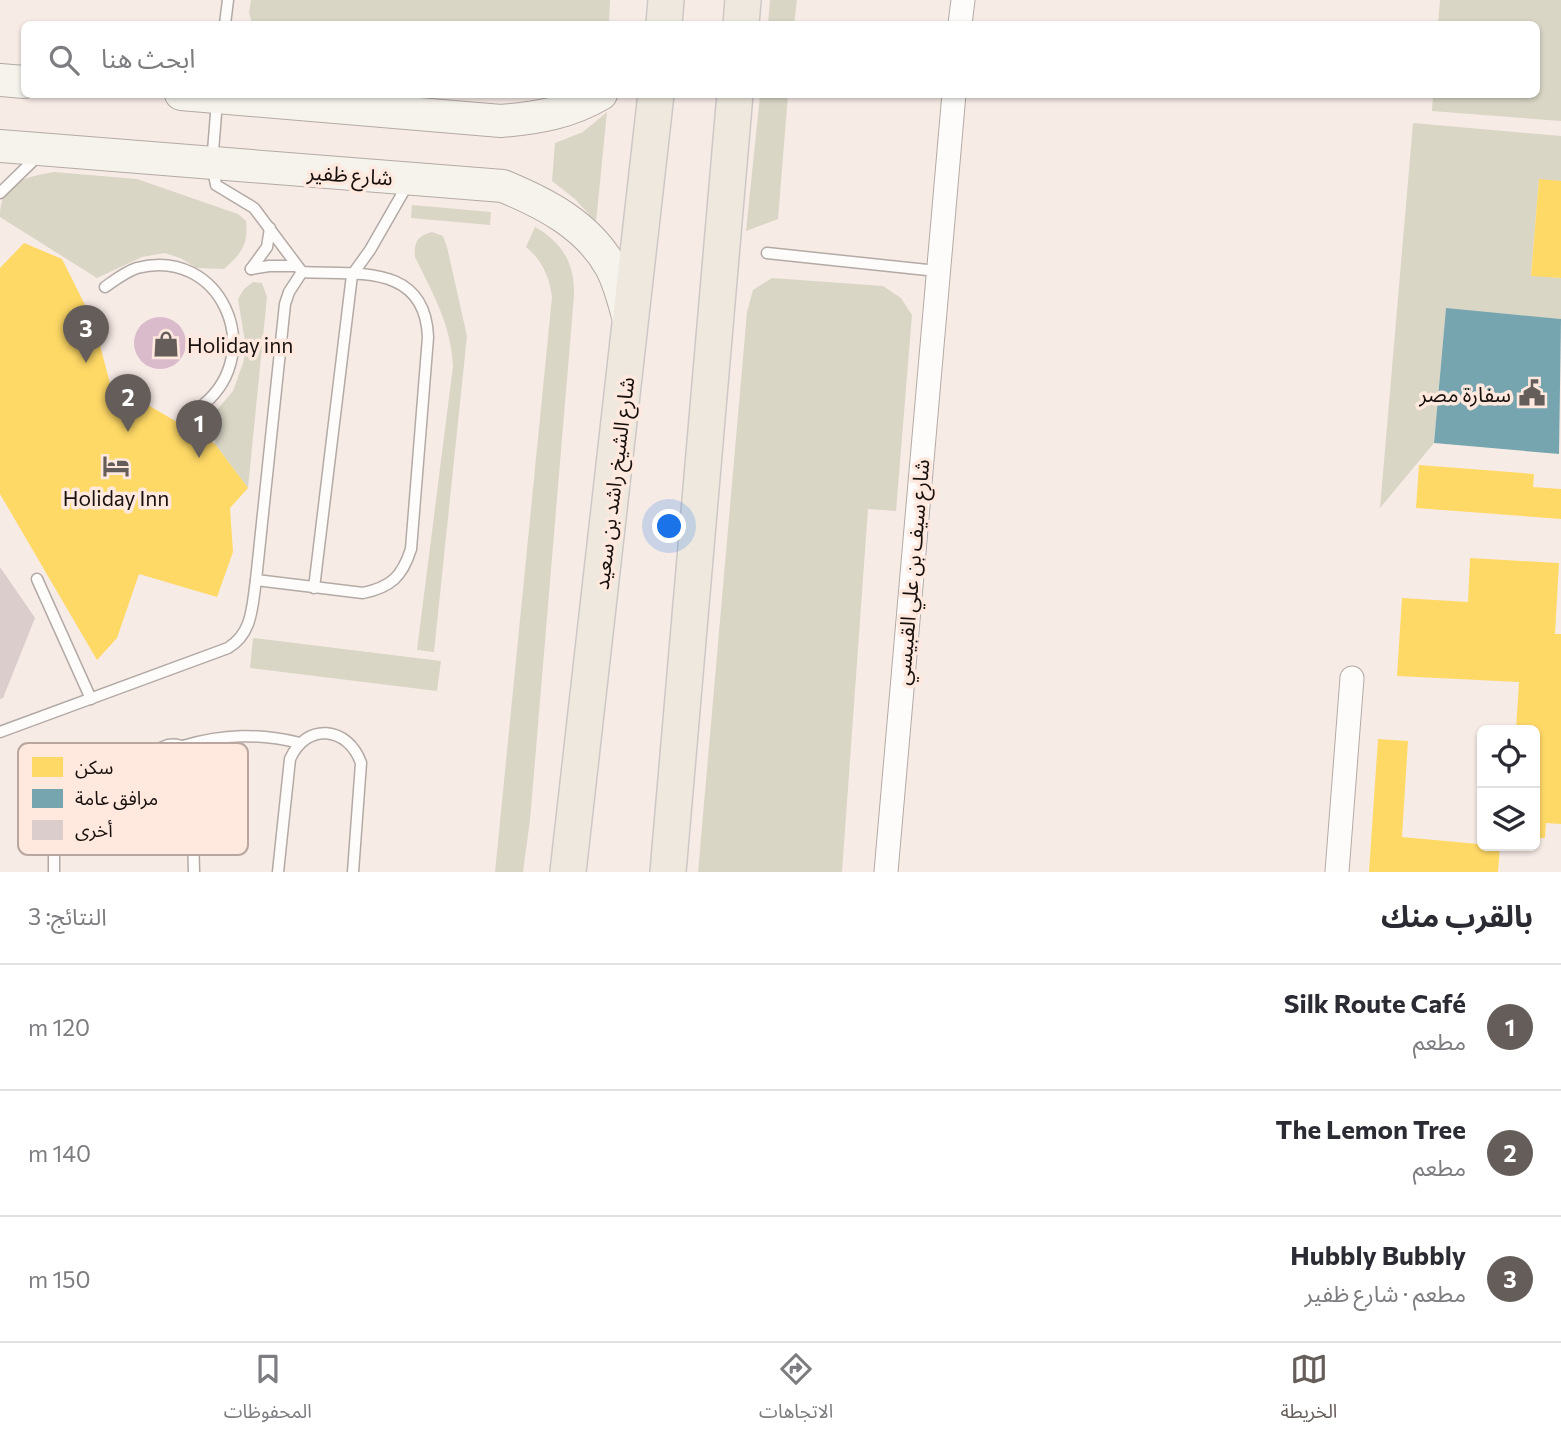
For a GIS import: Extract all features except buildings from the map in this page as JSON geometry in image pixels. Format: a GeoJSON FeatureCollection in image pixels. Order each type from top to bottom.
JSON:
{"type":"FeatureCollection","features":[{"type":"Feature","properties":{"kind":"main road"},"geometry":{"type":"LineString","coordinates":[[664,21],[666,0]]}},
{"type":"Feature","properties":{"kind":"main road"},"geometry":{"type":"LineString","coordinates":[[741,21],[743,0]]}},
{"type":"Feature","properties":{"kind":"main road"},"geometry":{"type":"LineString","coordinates":[[0,80],[21,82]]}},
{"type":"Feature","properties":{"kind":"main road"},"geometry":{"type":"LineString","coordinates":[[241,98],[501,121],[543,117],[595,98]]}},
{"type":"Feature","properties":{"kind":"main road","name":"شارع الشيخ راشد بن سعيد"},"geometry":{"type":"LineString","coordinates":[[568,872],[656,98]]}},
{"type":"Feature","properties":{"kind":"main road"},"geometry":{"type":"LineString","coordinates":[[668,872],[735,98]]}},
{"type":"Feature","properties":{"kind":"main road","name":"شارع ظفير"},"geometry":{"type":"LineString","coordinates":[[0,146],[503,186],[564,216],[589,239],[610,266],[631,325]]}},
{"type":"Feature","properties":{"kind":"street"},"geometry":{"type":"LineString","coordinates":[[960,21],[962,0]]}},
{"type":"Feature","properties":{"kind":"street","name":"شارع سيف بن علي القبيسي"},"geometry":{"type":"LineString","coordinates":[[886,872],[954,98]]}},
{"type":"Feature","properties":{"kind":"street"},"geometry":{"type":"LineString","coordinates":[[1336,872],[1352,678]]}},
{"type":"Feature","properties":{"kind":"lane"},"geometry":{"type":"LineString","coordinates":[[225,21],[228,0]]}},
{"type":"Feature","properties":{"kind":"lane"},"geometry":{"type":"LineString","coordinates":[[218,98],[212,164],[216,185],[254,208],[299,269]]}},
{"type":"Feature","properties":{"kind":"lane"},"geometry":{"type":"LineString","coordinates":[[0,193],[45,149]]}},
{"type":"Feature","properties":{"kind":"lane"},"geometry":{"type":"LineString","coordinates":[[314,588],[352,275],[370,250],[411,179]]}},
{"type":"Feature","properties":{"kind":"lane"},"geometry":{"type":"LineString","coordinates":[[256,580],[363,593],[380,589],[394,580],[405,566],[411,550],[428,337],[427,318],[420,300],[407,286],[390,278],[269,266],[251,270],[267,247],[270,228]]}},
{"type":"Feature","properties":{"kind":"lane"},"geometry":{"type":"LineString","coordinates":[[767,253],[937,271]]}},
{"type":"Feature","properties":{"kind":"lane"},"geometry":{"type":"LineString","coordinates":[[105,287],[137,268],[156,266],[187,271],[217,293],[229,315],[234,352],[227,376],[204,404]]}},
{"type":"Feature","properties":{"kind":"lane"},"geometry":{"type":"LineString","coordinates":[[0,732],[228,648],[237,642],[249,624],[285,304],[299,269]]}},
{"type":"Feature","properties":{"kind":"lane"},"geometry":{"type":"LineString","coordinates":[[37,579],[91,699]]}},
{"type":"Feature","properties":{"kind":"lane"},"geometry":{"type":"LineString","coordinates":[[278,872],[290,759],[300,743],[317,734],[336,735],[345,739],[358,754],[361,773],[353,872]]}},
{"type":"Feature","properties":{"kind":"lane"},"geometry":{"type":"LineString","coordinates":[[196,743],[227,736],[249,735],[300,743]]}},
{"type":"Feature","properties":{"kind":"shaded area"},"geometry":{"type":"Polygon","coordinates":[[[251,0],[610,0],[609,21],[251,21],[249,12],[251,0]]]}},
{"type":"Feature","properties":{"kind":"shaded area"},"geometry":{"type":"Polygon","coordinates":[[[770,0],[797,0],[794,21],[768,21],[770,0]]]}},
{"type":"Feature","properties":{"kind":"shaded area"},"geometry":{"type":"Polygon","coordinates":[[[1440,0],[1561,0],[1561,121],[1432,111],[1433,98],[1540,98],[1540,21],[1438,21],[1440,0]]]}},
{"type":"Feature","properties":{"kind":"shaded area"},"geometry":{"type":"Polygon","coordinates":[[[760,98],[788,98],[778,219],[746,231],[760,98]]]}},
{"type":"Feature","properties":{"kind":"shaded area"},"geometry":{"type":"Polygon","coordinates":[[[607,112],[596,222],[575,199],[552,181],[555,143],[583,132],[607,112]]]}},
{"type":"Feature","properties":{"kind":"shaded area"},"geometry":{"type":"Polygon","coordinates":[[[1413,123],[1561,136],[1561,181],[1539,180],[1531,275],[1561,278],[1561,319],[1446,309],[1434,443],[1380,508],[1413,123]]]}},
{"type":"Feature","properties":{"kind":"shaded area"},"geometry":{"type":"Polygon","coordinates":[[[54,172],[137,179],[238,214],[246,221],[245,242],[224,269],[197,268],[165,253],[142,257],[97,278],[0,217],[4,196],[16,183],[54,172]]]}},
{"type":"Feature","properties":{"kind":"shaded area"},"geometry":{"type":"Polygon","coordinates":[[[412,205],[491,212],[490,225],[411,218],[412,205]]]}},
{"type":"Feature","properties":{"kind":"shaded area"},"geometry":{"type":"Polygon","coordinates":[[[535,227],[560,247],[572,274],[574,296],[530,820],[523,872],[495,872],[552,297],[544,269],[526,247],[535,227]]]}},
{"type":"Feature","properties":{"kind":"shaded area"},"geometry":{"type":"Polygon","coordinates":[[[432,232],[443,236],[447,247],[467,336],[434,652],[417,650],[453,366],[445,323],[415,257],[418,240],[432,232]]]}},
{"type":"Feature","properties":{"kind":"shaded area"},"geometry":{"type":"Polygon","coordinates":[[[772,278],[883,286],[901,298],[912,315],[896,511],[868,509],[842,872],[698,872],[747,312],[753,290],[772,278]]]}},
{"type":"Feature","properties":{"kind":"shaded area"},"geometry":{"type":"Polygon","coordinates":[[[253,282],[262,283],[267,297],[248,488],[215,444],[216,411],[233,391],[244,360],[245,342],[238,299],[244,289],[253,282]]]}},
{"type":"Feature","properties":{"kind":"shaded area"},"geometry":{"type":"Polygon","coordinates":[[[160,317],[170,319],[178,325],[184,333],[184,353],[178,361],[170,367],[160,369],[150,367],[142,361],[136,353],[134,343],[136,333],[142,325],[150,319],[160,317]]]}},
{"type":"Feature","properties":{"kind":"shaded area"},"geometry":{"type":"Polygon","coordinates":[[[253,638],[441,661],[437,691],[250,668],[253,638]]]}},
{"type":"Feature","properties":{"kind":"place","name":"Holiday inn"},"geometry":{"type":"Point","coordinates":[166,344]}},
{"type":"Feature","properties":{"kind":"place","name":"Hubbly Bubbly"},"geometry":{"type":"Point","coordinates":[86,363]}},
{"type":"Feature","properties":{"kind":"place","name":"سفارة مصر"},"geometry":{"type":"Point","coordinates":[1532,393]}},
{"type":"Feature","properties":{"kind":"place","name":"The Lemon Tree"},"geometry":{"type":"Point","coordinates":[128,432]}},
{"type":"Feature","properties":{"kind":"place","name":"Silk Route Café"},"geometry":{"type":"Point","coordinates":[199,458]}},
{"type":"Feature","properties":{"kind":"place","name":"Holiday Inn"},"geometry":{"type":"Point","coordinates":[116,466]}}]}
